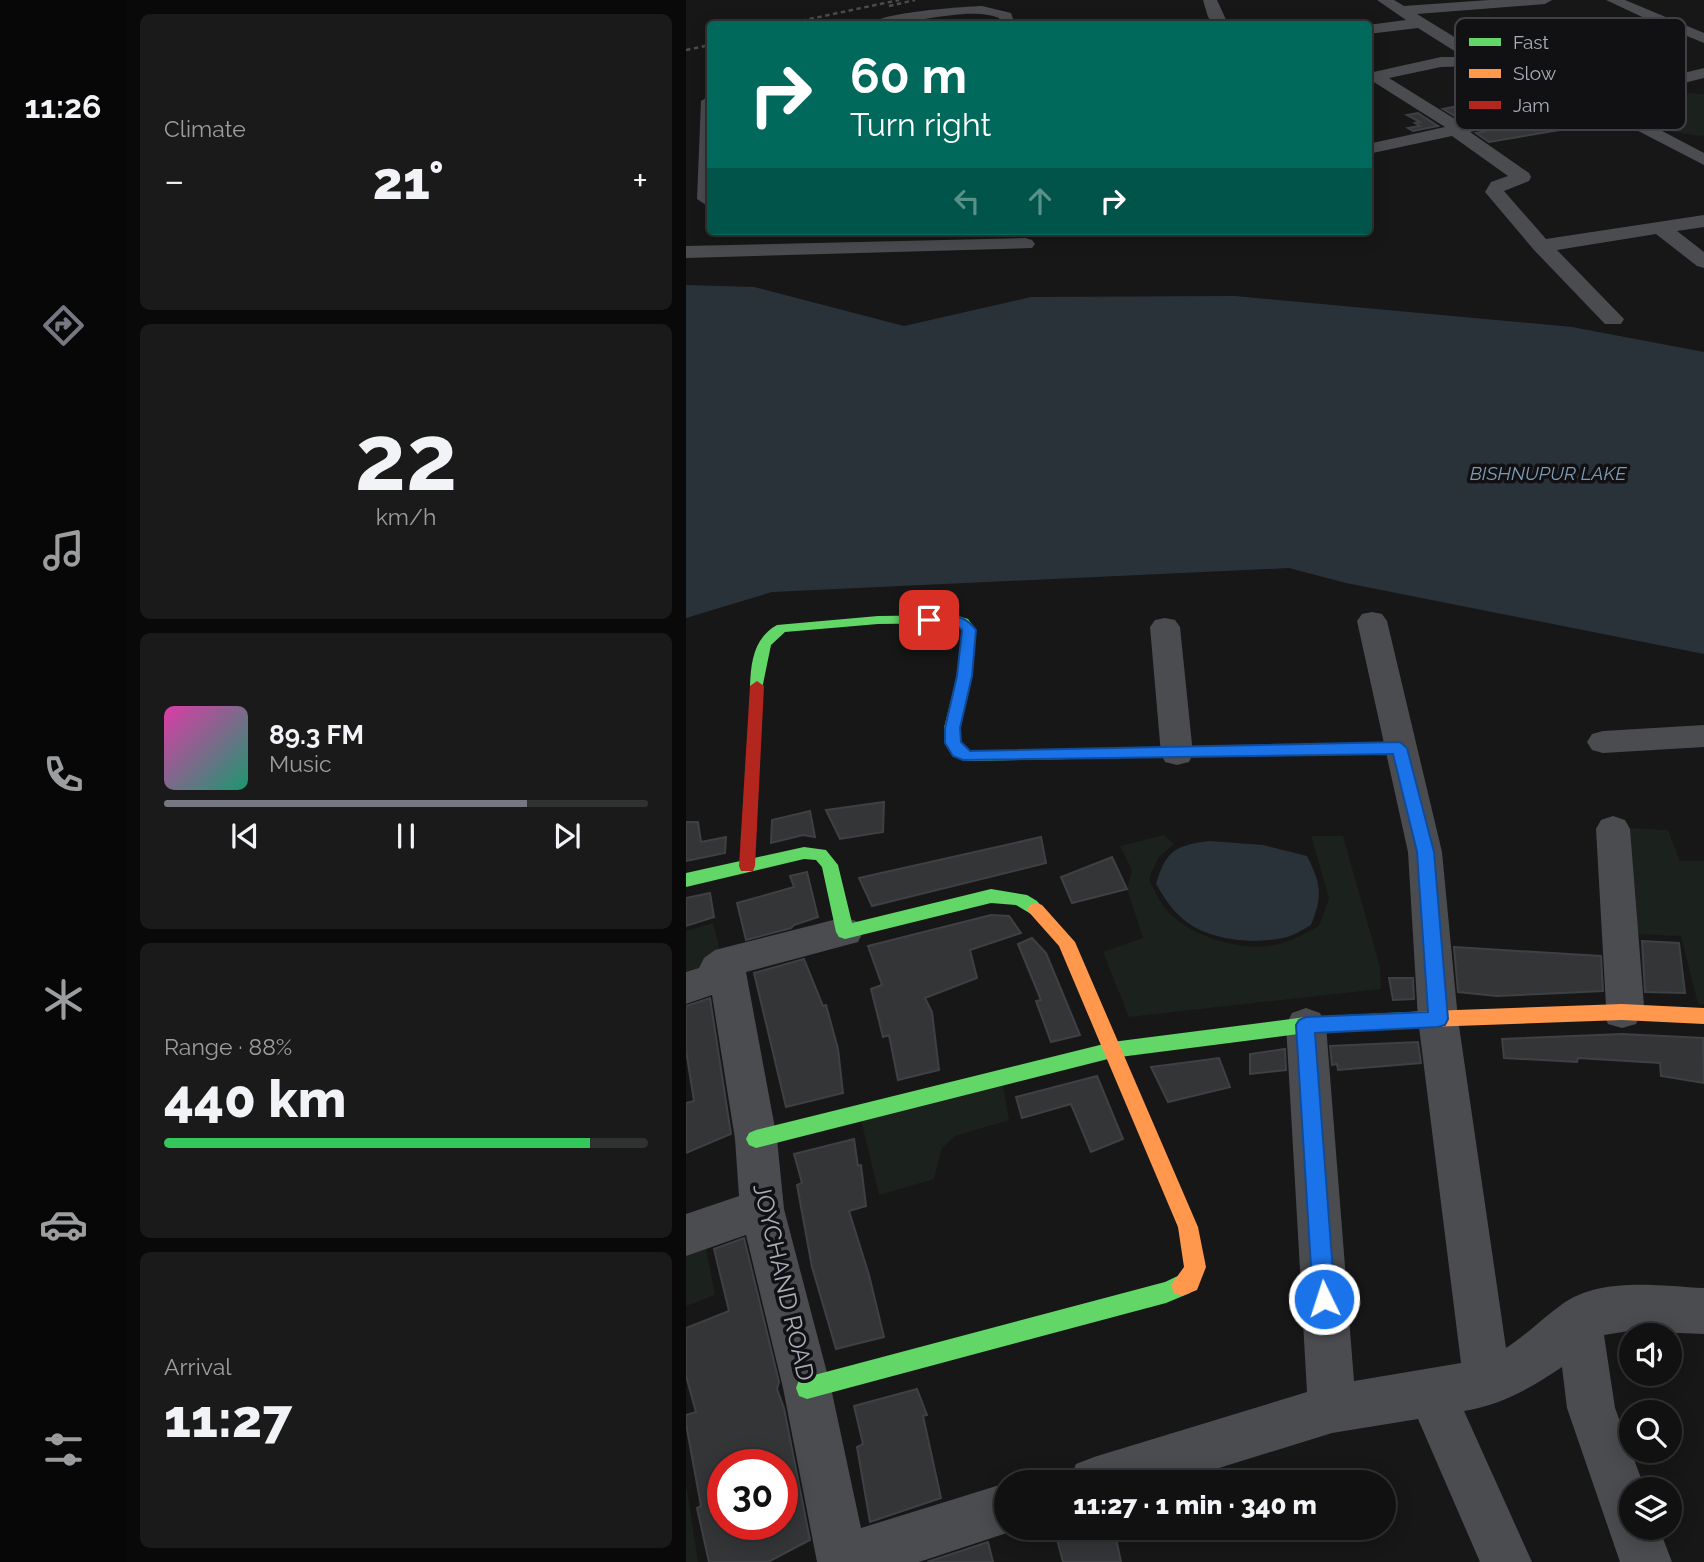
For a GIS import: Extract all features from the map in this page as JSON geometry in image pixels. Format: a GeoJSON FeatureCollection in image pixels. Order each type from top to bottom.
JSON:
{"type":"FeatureCollection","features":[{"type":"Feature","properties":{"kind":"street"},"geometry":{"type":"LineString","coordinates":[[1210,0],[1218,21]]}},
{"type":"Feature","properties":{"kind":"street"},"geometry":{"type":"LineString","coordinates":[[1384,0],[1454,43]]}},
{"type":"Feature","properties":{"kind":"street"},"geometry":{"type":"LineString","coordinates":[[1401,11],[1545,0]]}},
{"type":"Feature","properties":{"kind":"street"},"geometry":{"type":"LineString","coordinates":[[1613,0],[1653,18]]}},
{"type":"Feature","properties":{"kind":"street"},"geometry":{"type":"LineString","coordinates":[[897,21],[962,11],[1002,12],[1006,21]]}},
{"type":"Feature","properties":{"kind":"street"},"geometry":{"type":"LineString","coordinates":[[1372,29],[1419,23]]}},
{"type":"Feature","properties":{"kind":"street"},"geometry":{"type":"LineString","coordinates":[[1686,31],[1704,38]]}},
{"type":"Feature","properties":{"kind":"street"},"geometry":{"type":"LineString","coordinates":[[1455,62],[1441,62],[1375,76],[1455,127]]}},
{"type":"Feature","properties":{"kind":"street"},"geometry":{"type":"LineString","coordinates":[[706,101],[707,150]]}},
{"type":"Feature","properties":{"kind":"street"},"geometry":{"type":"LineString","coordinates":[[1372,148],[1459,130],[1522,177],[1493,190],[1541,246],[1613,319]]}},
{"type":"Feature","properties":{"kind":"street"},"geometry":{"type":"LineString","coordinates":[[1647,130],[1704,160]]}},
{"type":"Feature","properties":{"kind":"street"},"geometry":{"type":"LineString","coordinates":[[686,197],[707,199]]}},
{"type":"Feature","properties":{"kind":"street"},"geometry":{"type":"LineString","coordinates":[[1541,246],[1704,221]]}},
{"type":"Feature","properties":{"kind":"street"},"geometry":{"type":"LineString","coordinates":[[1662,229],[1704,262]]}},
{"type":"Feature","properties":{"kind":"street"},"geometry":{"type":"LineString","coordinates":[[686,252],[884,240],[1025,244]]}},
{"type":"Feature","properties":{"kind":"street"},"geometry":{"type":"LineString","coordinates":[[747,866],[758,664],[766,637],[772,631],[782,628],[878,620],[963,622],[969,630],[964,676],[952,728],[953,743],[959,752],[968,756],[1400,748]]}},
{"type":"Feature","properties":{"kind":"street"},"geometry":{"type":"LineString","coordinates":[[1371,621],[1425,852],[1438,1019],[1486,1382]]}},
{"type":"Feature","properties":{"kind":"street"},"geometry":{"type":"LineString","coordinates":[[1165,627],[1177,754]]}},
{"type":"Feature","properties":{"kind":"street"},"geometry":{"type":"LineString","coordinates":[[1603,742],[1704,736]]}},
{"type":"Feature","properties":{"kind":"street"},"geometry":{"type":"LineString","coordinates":[[1613,829],[1625,1006],[1622,1012]]}},
{"type":"Feature","properties":{"kind":"street"},"geometry":{"type":"LineString","coordinates":[[686,880],[804,853],[820,854],[830,865],[845,932]]}},
{"type":"Feature","properties":{"kind":"street"},"geometry":{"type":"LineString","coordinates":[[710,977],[728,961],[991,896],[1013,897],[1028,902],[1066,942],[1188,1227],[1195,1267],[1189,1282],[1166,1292],[807,1388]]}},
{"type":"Feature","properties":{"kind":"street","name":"JOYCHAND ROAD"},"geometry":{"type":"LineString","coordinates":[[710,977],[756,1139],[762,1209],[807,1388],[840,1561]]}},
{"type":"Feature","properties":{"kind":"street"},"geometry":{"type":"LineString","coordinates":[[756,1139],[1112,1050],[1306,1025],[1622,1012],[1704,1016]]}},
{"type":"Feature","properties":{"kind":"street"},"geometry":{"type":"LineString","coordinates":[[1306,1025],[1332,1409]]}},
{"type":"Feature","properties":{"kind":"street"},"geometry":{"type":"LineString","coordinates":[[686,1236],[762,1209]]}},
{"type":"Feature","properties":{"kind":"street"},"geometry":{"type":"LineString","coordinates":[[1133,1470],[1332,1409],[1486,1382],[1523,1365],[1547,1349],[1578,1320],[1591,1314],[1629,1307],[1704,1311]]}},
{"type":"Feature","properties":{"kind":"street"},"geometry":{"type":"LineString","coordinates":[[1578,1320],[1591,1408],[1619,1487]]}},
{"type":"Feature","properties":{"kind":"street"},"geometry":{"type":"LineString","coordinates":[[1431,1392],[1506,1562]]}},
{"type":"Feature","properties":{"kind":"street"},"geometry":{"type":"LineString","coordinates":[[840,1561],[994,1513]]}},
{"type":"Feature","properties":{"kind":"street"},"geometry":{"type":"LineString","coordinates":[[1638,1540],[1646,1562]]}},
{"type":"Feature","properties":{"kind":"shaded area"},"geometry":{"type":"Polygon","coordinates":[[[1686,94],[1704,94],[1704,136],[1669,130],[1686,130],[1686,94]]]}},
{"type":"Feature","properties":{"kind":"shaded area"},"geometry":{"type":"Polygon","coordinates":[[[1629,828],[1668,830],[1680,861],[1704,861],[1704,1004],[1698,1004],[1681,936],[1630,934],[1629,828]]]}},
{"type":"Feature","properties":{"kind":"shaded area"},"geometry":{"type":"Polygon","coordinates":[[[1164,835],[1174,844],[1158,858],[1149,879],[1167,910],[1199,933],[1225,942],[1253,946],[1284,943],[1319,926],[1329,898],[1311,836],[1343,836],[1380,967],[1381,989],[1129,1017],[1103,952],[1143,938],[1127,889],[1132,870],[1120,846],[1164,835]]]}},
{"type":"Feature","properties":{"kind":"shaded area"},"geometry":{"type":"Polygon","coordinates":[[[713,923],[723,962],[686,973],[686,931],[713,923]]]}},
{"type":"Feature","properties":{"kind":"shaded area"},"geometry":{"type":"Polygon","coordinates":[[[1002,1081],[1009,1120],[955,1136],[942,1148],[934,1179],[879,1195],[861,1120],[1002,1081]]]}},
{"type":"Feature","properties":{"kind":"shaded area"},"geometry":{"type":"Polygon","coordinates":[[[702,1227],[715,1295],[686,1306],[686,1234],[702,1227]]]}},
{"type":"Feature","properties":{"kind":"shaded area"},"geometry":{"type":"Polygon","coordinates":[[[686,1483],[698,1562],[686,1562],[686,1483]]]}},
{"type":"Feature","properties":{"kind":"water","name":"BISHNUPUR LAKE"},"geometry":{"type":"Polygon","coordinates":[[[686,285],[754,287],[904,326],[1031,297],[1235,296],[1572,327],[1704,352],[1704,654],[1346,583],[1289,568],[772,592],[686,618],[686,285]]]}},
{"type":"Feature","properties":{"kind":"water"},"geometry":{"type":"Polygon","coordinates":[[[1210,841],[1263,845],[1307,856],[1319,890],[1311,925],[1287,937],[1247,941],[1205,932],[1183,919],[1171,907],[1156,884],[1164,863],[1174,851],[1210,841]]]}},
{"type":"Feature","properties":{"kind":"building"},"geometry":{"type":"Polygon","coordinates":[[[1455,107],[1455,116],[1443,109],[1455,107]]]}},
{"type":"Feature","properties":{"kind":"building"},"geometry":{"type":"Polygon","coordinates":[[[1418,113],[1438,126],[1413,131],[1408,128],[1420,126],[1415,123],[1420,122],[1407,115],[1418,113]]]}},
{"type":"Feature","properties":{"kind":"building"},"geometry":{"type":"Polygon","coordinates":[[[1490,130],[1560,130],[1489,142],[1476,133],[1490,130]]]}},
{"type":"Feature","properties":{"kind":"building"},"geometry":{"type":"Polygon","coordinates":[[[884,802],[883,832],[840,839],[826,810],[884,802]]]}},
{"type":"Feature","properties":{"kind":"building"},"geometry":{"type":"Polygon","coordinates":[[[810,811],[815,837],[803,835],[771,843],[772,820],[810,811]]]}},
{"type":"Feature","properties":{"kind":"building"},"geometry":{"type":"Polygon","coordinates":[[[686,822],[698,822],[701,842],[726,837],[725,853],[686,861],[686,822]]]}},
{"type":"Feature","properties":{"kind":"building"},"geometry":{"type":"Polygon","coordinates":[[[1041,837],[1046,863],[872,906],[859,878],[1041,837]]]}},
{"type":"Feature","properties":{"kind":"building"},"geometry":{"type":"Polygon","coordinates":[[[1112,857],[1127,889],[1072,903],[1061,877],[1112,857]]]}},
{"type":"Feature","properties":{"kind":"building"},"geometry":{"type":"Polygon","coordinates":[[[807,872],[818,917],[791,928],[746,940],[737,903],[794,887],[790,876],[807,872]]]}},
{"type":"Feature","properties":{"kind":"building"},"geometry":{"type":"Polygon","coordinates":[[[710,893],[714,917],[686,926],[686,898],[710,893]]]}},
{"type":"Feature","properties":{"kind":"building"},"geometry":{"type":"Polygon","coordinates":[[[991,915],[1009,916],[1021,933],[970,950],[977,978],[925,998],[932,1012],[939,1070],[898,1080],[889,1035],[883,1037],[871,989],[882,985],[868,946],[991,915]]]}},
{"type":"Feature","properties":{"kind":"building"},"geometry":{"type":"Polygon","coordinates":[[[1032,938],[1046,953],[1080,1035],[1051,1042],[1036,1001],[1041,1000],[1018,944],[1032,938]]]}},
{"type":"Feature","properties":{"kind":"building"},"geometry":{"type":"Polygon","coordinates":[[[1642,941],[1679,943],[1685,993],[1645,992],[1642,941]]]}},
{"type":"Feature","properties":{"kind":"building"},"geometry":{"type":"Polygon","coordinates":[[[1454,947],[1601,956],[1603,991],[1497,996],[1458,992],[1454,947]]]}},
{"type":"Feature","properties":{"kind":"building"},"geometry":{"type":"Polygon","coordinates":[[[804,959],[823,1006],[826,1005],[838,1049],[843,1093],[786,1107],[754,973],[804,959]]]}},
{"type":"Feature","properties":{"kind":"building"},"geometry":{"type":"Polygon","coordinates":[[[1389,978],[1413,978],[1414,999],[1393,1000],[1389,978]]]}},
{"type":"Feature","properties":{"kind":"building"},"geometry":{"type":"Polygon","coordinates":[[[710,998],[731,1134],[686,1153],[686,1103],[694,1101],[686,1050],[686,1006],[710,998]]]}},
{"type":"Feature","properties":{"kind":"building"},"geometry":{"type":"Polygon","coordinates":[[[1622,1034],[1703,1038],[1704,1083],[1661,1076],[1660,1063],[1578,1058],[1577,1062],[1504,1058],[1502,1039],[1622,1034]]]}},
{"type":"Feature","properties":{"kind":"building"},"geometry":{"type":"Polygon","coordinates":[[[1418,1042],[1421,1063],[1338,1070],[1337,1064],[1332,1065],[1330,1046],[1418,1042]]]}},
{"type":"Feature","properties":{"kind":"building"},"geometry":{"type":"Polygon","coordinates":[[[1285,1049],[1286,1070],[1250,1074],[1250,1054],[1285,1049]]]}},
{"type":"Feature","properties":{"kind":"building"},"geometry":{"type":"Polygon","coordinates":[[[1219,1058],[1230,1087],[1168,1102],[1151,1067],[1219,1058]]]}},
{"type":"Feature","properties":{"kind":"building"},"geometry":{"type":"Polygon","coordinates":[[[1097,1076],[1123,1139],[1091,1152],[1071,1104],[1022,1118],[1016,1097],[1097,1076]]]}},
{"type":"Feature","properties":{"kind":"building"},"geometry":{"type":"Polygon","coordinates":[[[854,1139],[858,1166],[861,1165],[866,1206],[849,1211],[869,1275],[884,1337],[836,1349],[812,1267],[797,1185],[802,1183],[794,1154],[854,1139]]]}},
{"type":"Feature","properties":{"kind":"building"},"geometry":{"type":"Polygon","coordinates":[[[744,1238],[779,1382],[777,1389],[784,1408],[792,1449],[707,1449],[707,1540],[798,1540],[798,1479],[810,1540],[768,1562],[709,1562],[697,1508],[701,1506],[686,1424],[686,1415],[696,1412],[686,1376],[686,1328],[729,1311],[714,1249],[744,1238]]]}},
{"type":"Feature","properties":{"kind":"building"},"geometry":{"type":"Polygon","coordinates":[[[917,1389],[927,1415],[923,1416],[941,1498],[870,1522],[857,1447],[863,1444],[854,1406],[917,1389]]]}},
{"type":"Feature","properties":{"kind":"building"},"geometry":{"type":"Polygon","coordinates":[[[1057,1540],[1116,1540],[1121,1562],[1063,1562],[1057,1540]]]}},
{"type":"Feature","properties":{"kind":"building"},"geometry":{"type":"Polygon","coordinates":[[[988,1542],[993,1562],[927,1562],[988,1542]]]}},
{"type":"Feature","properties":{"kind":"railway"},"geometry":{"type":"LineString","coordinates":[[800,21],[899,0]]}},
{"type":"Feature","properties":{"kind":"railway"},"geometry":{"type":"LineString","coordinates":[[889,6],[915,0]]}},
{"type":"Feature","properties":{"kind":"railway"},"geometry":{"type":"LineString","coordinates":[[686,50],[707,46]]}},
{"type":"Feature","properties":{"kind":"traffic: fast"},"geometry":{"type":"LineString","coordinates":[[757,686],[759,661],[764,645],[774,632],[782,628],[878,620],[955,619],[963,622],[969,630],[964,676],[952,728],[953,743],[959,752],[968,756],[1400,748]]}},
{"type":"Feature","properties":{"kind":"traffic: fast"},"geometry":{"type":"LineString","coordinates":[[686,880],[804,853],[820,854],[830,865],[845,932],[991,896],[1021,900],[1036,910]]}},
{"type":"Feature","properties":{"kind":"traffic: fast"},"geometry":{"type":"LineString","coordinates":[[756,1139],[1112,1050],[1306,1025],[1429,1019]]}},
{"type":"Feature","properties":{"kind":"traffic: fast"},"geometry":{"type":"LineString","coordinates":[[807,1388],[1166,1292],[1182,1285]]}},
{"type":"Feature","properties":{"kind":"traffic: slow"},"geometry":{"type":"LineString","coordinates":[[1036,910],[1066,942],[1188,1227],[1195,1267],[1189,1282],[1182,1285]]}},
{"type":"Feature","properties":{"kind":"traffic: slow"},"geometry":{"type":"LineString","coordinates":[[1429,1019],[1622,1012],[1704,1016]]}},
{"type":"Feature","properties":{"kind":"traffic: jam"},"geometry":{"type":"LineString","coordinates":[[747,866],[757,686]]}},
{"type":"Feature","properties":{"kind":"route"},"geometry":{"type":"LineString","coordinates":[[929,620],[963,622],[969,630],[964,676],[952,728],[953,743],[959,752],[968,756],[1049,757],[1400,748],[1425,852],[1438,1019],[1306,1025],[1324,1299]]}}]}
